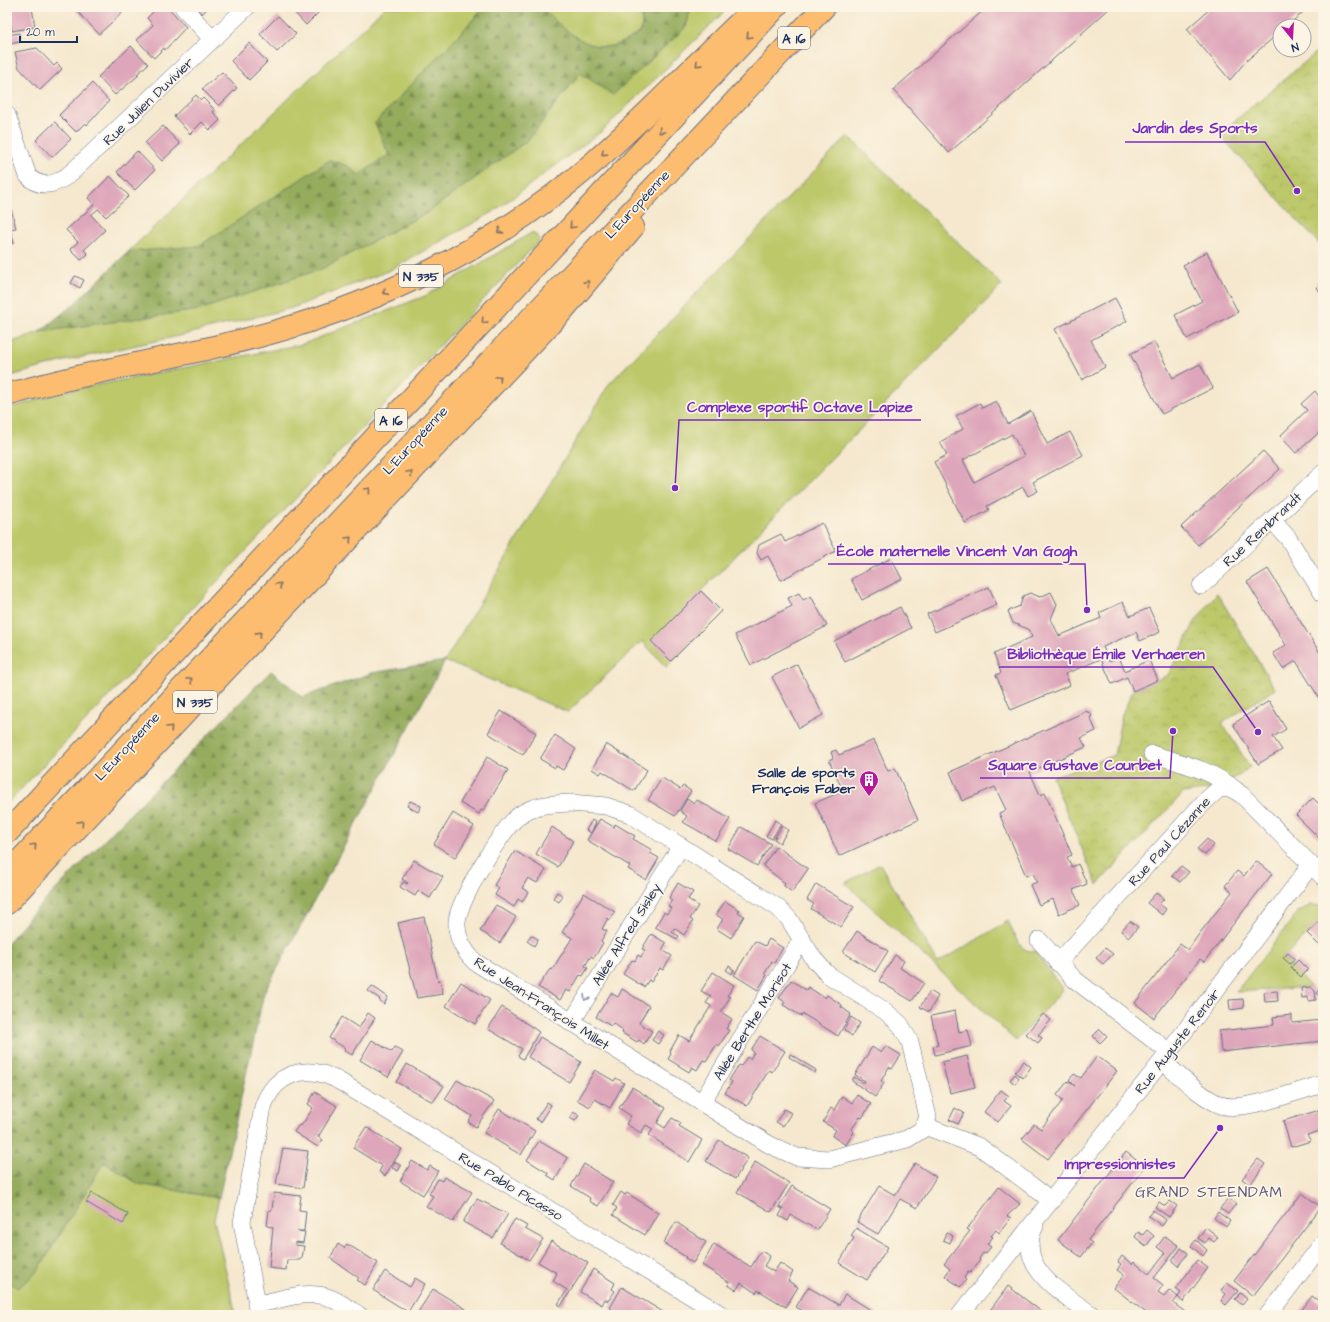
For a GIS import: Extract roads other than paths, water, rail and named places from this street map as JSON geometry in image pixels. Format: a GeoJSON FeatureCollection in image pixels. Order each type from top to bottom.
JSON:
{"type":"FeatureCollection","features":[{"type":"Feature","properties":{"kind":"highway","name":"N 335"},"geometry":{"type":"LineString","coordinates":[[7,395],[81,376],[228,344],[293,326],[380,295],[433,270],[524,215],[592,164],[653,108],[756,7]]}},
{"type":"Feature","properties":{"kind":"highway","name":"L'Européenne"},"geometry":{"type":"LineString","coordinates":[[7,832],[776,7]]}},
{"type":"Feature","properties":{"kind":"highway","name":"L'Européenne"},"geometry":{"type":"LineString","coordinates":[[7,874],[824,7]]}},
{"type":"Feature","properties":{"kind":"highway","name":"N 335"},"geometry":{"type":"LineString","coordinates":[[7,903],[563,310],[602,266],[764,69]]}},
{"type":"Feature","properties":{"kind":"street"},"geometry":{"type":"LineString","coordinates":[[183,7],[212,39]]}},
{"type":"Feature","properties":{"kind":"street","name":"Rue Julien Duvivier"},"geometry":{"type":"LineString","coordinates":[[7,115],[25,171],[32,180],[43,185],[56,183],[68,176],[246,7]]}},
{"type":"Feature","properties":{"kind":"street","name":"Rue Rembrandt"},"geometry":{"type":"LineString","coordinates":[[1201,586],[1323,473]]}},
{"type":"Feature","properties":{"kind":"street"},"geometry":{"type":"LineString","coordinates":[[1272,520],[1288,538],[1323,594]]}},
{"type":"Feature","properties":{"kind":"street"},"geometry":{"type":"LineString","coordinates":[[1152,754],[1210,772],[1223,780],[1237,791],[1317,871]]}},
{"type":"Feature","properties":{"kind":"street","name":"Rue Paul Cézanne"},"geometry":{"type":"LineString","coordinates":[[1058,963],[1209,796],[1220,788],[1237,791]]}},
{"type":"Feature","properties":{"kind":"street","name":"Rue Jean-François Millet"},"geometry":{"type":"LineString","coordinates":[[570,803],[597,804],[623,811],[771,902],[789,919],[802,939],[813,958],[827,974],[889,1014],[904,1028],[910,1042],[927,1108],[928,1117],[925,1126],[917,1134],[902,1141],[829,1160],[808,1159],[780,1151],[481,966],[470,957],[461,944],[457,928],[461,904],[502,836],[519,816],[534,807],[570,803]]}},
{"type":"Feature","properties":{"kind":"street","name":"Allée Alfred Sisley"},"geometry":{"type":"LineString","coordinates":[[571,1023],[681,846]]}},
{"type":"Feature","properties":{"kind":"street","name":"Rue Auguste Renoir"},"geometry":{"type":"LineString","coordinates":[[1041,1216],[1165,1057],[1317,871]]}},
{"type":"Feature","properties":{"kind":"street","name":"Allée Berthe Morisot"},"geometry":{"type":"LineString","coordinates":[[702,1102],[802,939]]}},
{"type":"Feature","properties":{"kind":"street"},"geometry":{"type":"LineString","coordinates":[[1039,940],[1058,963],[1082,986],[1165,1057],[1209,1099],[1228,1107],[1243,1107],[1323,1084]]}},
{"type":"Feature","properties":{"kind":"street","name":"Rue Pablo Picasso"},"geometry":{"type":"LineString","coordinates":[[258,1310],[243,1230],[244,1208],[266,1099],[280,1081],[296,1073],[313,1071],[334,1078],[722,1315]]}},
{"type":"Feature","properties":{"kind":"street"},"geometry":{"type":"LineString","coordinates":[[925,1126],[980,1147],[1052,1201]]}},
{"type":"Feature","properties":{"kind":"street"},"geometry":{"type":"LineString","coordinates":[[960,1315],[1041,1216]]}},
{"type":"Feature","properties":{"kind":"street"},"geometry":{"type":"LineString","coordinates":[[1041,1216],[1033,1231],[1030,1244],[1033,1263],[1046,1280],[1092,1315]]}},
{"type":"Feature","properties":{"kind":"street"},"geometry":{"type":"LineString","coordinates":[[1268,1315],[1323,1243]]}},
{"type":"Feature","properties":{"kind":"street"},"geometry":{"type":"LineString","coordinates":[[258,1310],[314,1294],[329,1297],[359,1315]]}},
{"type":"Feature","properties":{"kind":"place","name":"Jardin des Sports"},"geometry":{"type":"Point","coordinates":[1297,191]}},
{"type":"Feature","properties":{"kind":"place","name":"Complexe sportif Octave Lapize"},"geometry":{"type":"Point","coordinates":[675,488]}},
{"type":"Feature","properties":{"kind":"place","name":"École maternelle Vincent Van Gogh"},"geometry":{"type":"Point","coordinates":[1087,610]}},
{"type":"Feature","properties":{"kind":"place","name":"Square Gustave Courbet"},"geometry":{"type":"Point","coordinates":[1173,731]}},
{"type":"Feature","properties":{"kind":"place","name":"Bibliothèque Émile Verhaeren"},"geometry":{"type":"Point","coordinates":[1258,732]}},
{"type":"Feature","properties":{"kind":"place","name":"Salle de sports François Faber"},"geometry":{"type":"Point","coordinates":[869,797]}},
{"type":"Feature","properties":{"kind":"place","name":"Impressionnistes"},"geometry":{"type":"Point","coordinates":[1220,1128]}},
{"type":"Feature","properties":{"kind":"district","name":"GRAND STEENDAM"},"geometry":{"type":"Point","coordinates":[1209,1192]}}]}
